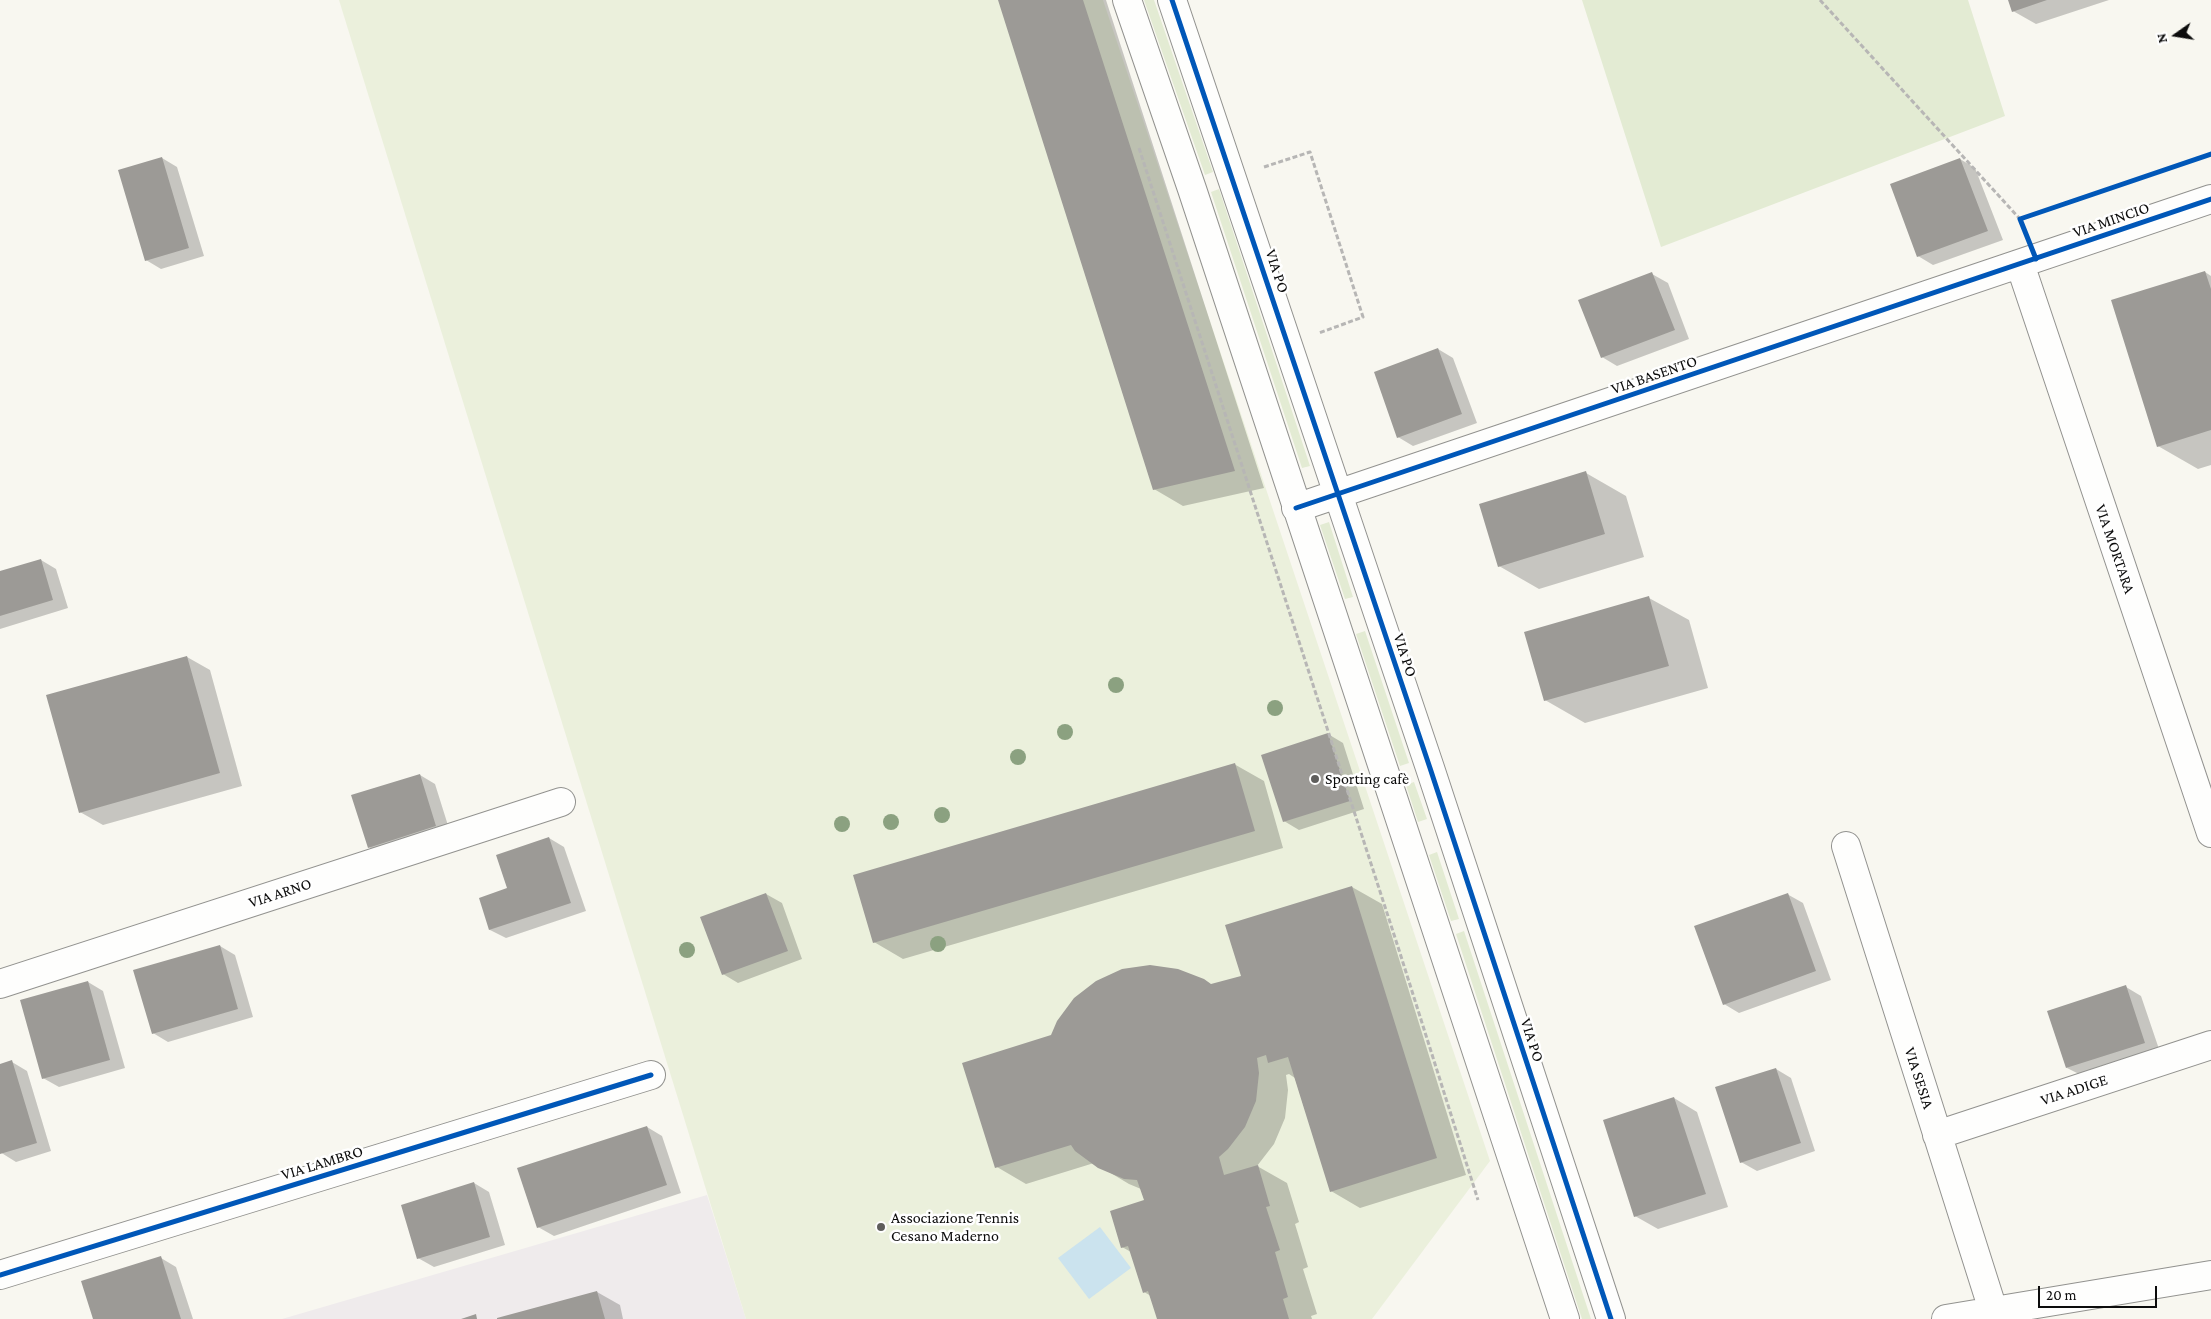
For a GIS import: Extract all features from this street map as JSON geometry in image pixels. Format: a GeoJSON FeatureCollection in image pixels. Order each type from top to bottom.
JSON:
{"type":"FeatureCollection","features":[{"type":"Feature","properties":{"kind":"street"},"geometry":{"type":"LineString","coordinates":[[1127,0],[1192,189],[1565,1319]]}},
{"type":"Feature","properties":{"kind":"street","name":"VIA PO"},"geometry":{"type":"LineString","coordinates":[[1172,0],[1611,1319]]}},
{"type":"Feature","properties":{"kind":"street","name":"VIA MINCIO"},"geometry":{"type":"LineString","coordinates":[[2028,262],[2211,199]]}},
{"type":"Feature","properties":{"kind":"street","name":"VIA BASENTO"},"geometry":{"type":"LineString","coordinates":[[1296,508],[2028,262]]}},
{"type":"Feature","properties":{"kind":"street","name":"VIA MORTARA"},"geometry":{"type":"LineString","coordinates":[[2028,262],[2211,833]]}},
{"type":"Feature","properties":{"kind":"street","name":"VIA ARNO"},"geometry":{"type":"LineString","coordinates":[[0,984],[561,802]]}},
{"type":"Feature","properties":{"kind":"street","name":"VIA SESIA"},"geometry":{"type":"LineString","coordinates":[[1846,846],[1994,1310]]}},
{"type":"Feature","properties":{"kind":"street","name":"VIA ADIGE"},"geometry":{"type":"LineString","coordinates":[[1937,1135],[2211,1045]]}},
{"type":"Feature","properties":{"kind":"street","name":"VIA LAMBRO"},"geometry":{"type":"LineString","coordinates":[[0,1275],[651,1075]]}},
{"type":"Feature","properties":{"kind":"street"},"geometry":{"type":"LineString","coordinates":[[1946,1319],[2211,1276]]}},
{"type":"Feature","properties":{"kind":"path"},"geometry":{"type":"LineString","coordinates":[[1820,0],[2020,219],[2028,262]]}},
{"type":"Feature","properties":{"kind":"path"},"geometry":{"type":"LineString","coordinates":[[1137,143],[1399,950],[1478,1200]]}},
{"type":"Feature","properties":{"kind":"path"},"geometry":{"type":"LineString","coordinates":[[2020,219],[2029,216]]}},
{"type":"Feature","properties":{"kind":"shaded area"},"geometry":{"type":"Polygon","coordinates":[[[707,1195],[746,1319],[282,1319],[707,1195]]]}},
{"type":"Feature","properties":{"kind":"green space"},"geometry":{"type":"Polygon","coordinates":[[[339,0],[1103,0],[1490,1161],[1372,1319],[746,1319],[339,0]]]}},
{"type":"Feature","properties":{"kind":"green space"},"geometry":{"type":"Polygon","coordinates":[[[1144,0],[1154,0],[1213,172],[1205,175],[1144,0]]]}},
{"type":"Feature","properties":{"kind":"green space"},"geometry":{"type":"Polygon","coordinates":[[[1582,0],[1968,0],[2005,116],[1661,247],[1582,0]]]}},
{"type":"Feature","properties":{"kind":"green space"},"geometry":{"type":"Polygon","coordinates":[[[1219,189],[1310,466],[1302,468],[1211,192],[1219,189]]]}},
{"type":"Feature","properties":{"kind":"green space"},"geometry":{"type":"Polygon","coordinates":[[[1329,522],[1353,597],[1345,599],[1320,525],[1329,522]]]}},
{"type":"Feature","properties":{"kind":"green space"},"geometry":{"type":"Polygon","coordinates":[[[1365,631],[1409,763],[1400,766],[1356,634],[1365,631]]]}},
{"type":"Feature","properties":{"kind":"green space"},"geometry":{"type":"Polygon","coordinates":[[[1414,782],[1427,819],[1418,822],[1406,785],[1414,782]]]}},
{"type":"Feature","properties":{"kind":"green space"},"geometry":{"type":"Polygon","coordinates":[[[1437,852],[1459,919],[1451,921],[1429,855],[1437,852]]]}},
{"type":"Feature","properties":{"kind":"green space"},"geometry":{"type":"Polygon","coordinates":[[[1464,931],[1591,1319],[1582,1319],[1456,934],[1464,931]]]}},
{"type":"Feature","properties":{"kind":"water"},"geometry":{"type":"Polygon","coordinates":[[[1100,1227],[1131,1268],[1089,1299],[1058,1258],[1100,1227]]]}},
{"type":"Feature","properties":{"kind":"building"},"geometry":{"type":"Polygon","coordinates":[[[998,0],[1083,0],[1235,471],[1153,490],[998,0]]]}},
{"type":"Feature","properties":{"kind":"building"},"geometry":{"type":"Polygon","coordinates":[[[2008,0],[2047,0],[2012,12],[2008,0]]]}},
{"type":"Feature","properties":{"kind":"building"},"geometry":{"type":"Polygon","coordinates":[[[162,157],[189,248],[145,261],[118,170],[162,157]]]}},
{"type":"Feature","properties":{"kind":"building"},"geometry":{"type":"Polygon","coordinates":[[[1960,158],[1988,231],[1917,257],[1890,184],[1960,158]]]}},
{"type":"Feature","properties":{"kind":"building"},"geometry":{"type":"Polygon","coordinates":[[[2205,271],[2211,289],[2211,430],[2157,447],[2111,300],[2205,271]]]}},
{"type":"Feature","properties":{"kind":"building"},"geometry":{"type":"Polygon","coordinates":[[[1652,272],[1675,330],[1601,358],[1578,300],[1652,272]]]}},
{"type":"Feature","properties":{"kind":"building"},"geometry":{"type":"Polygon","coordinates":[[[1438,348],[1462,414],[1397,438],[1374,372],[1438,348]]]}},
{"type":"Feature","properties":{"kind":"building"},"geometry":{"type":"Polygon","coordinates":[[[1586,471],[1605,534],[1498,567],[1479,504],[1586,471]]]}},
{"type":"Feature","properties":{"kind":"building"},"geometry":{"type":"Polygon","coordinates":[[[41,559],[53,600],[0,616],[0,571],[41,559]]]}},
{"type":"Feature","properties":{"kind":"building"},"geometry":{"type":"Polygon","coordinates":[[[1649,596],[1669,666],[1544,701],[1524,632],[1649,596]]]}},
{"type":"Feature","properties":{"kind":"building"},"geometry":{"type":"Polygon","coordinates":[[[187,656],[220,773],[79,813],[46,695],[187,656]]]}},
{"type":"Feature","properties":{"kind":"building"},"geometry":{"type":"Polygon","coordinates":[[[1328,733],[1350,801],[1283,822],[1261,755],[1328,733]]]}},
{"type":"Feature","properties":{"kind":"building"},"geometry":{"type":"Polygon","coordinates":[[[1235,763],[1255,831],[873,943],[853,875],[1235,763]]]}},
{"type":"Feature","properties":{"kind":"building"},"geometry":{"type":"Polygon","coordinates":[[[420,774],[436,826],[368,848],[351,795],[420,774]]]}},
{"type":"Feature","properties":{"kind":"building"},"geometry":{"type":"Polygon","coordinates":[[[549,837],[571,903],[489,930],[479,898],[507,888],[496,855],[549,837]]]}},
{"type":"Feature","properties":{"kind":"building"},"geometry":{"type":"Polygon","coordinates":[[[1352,886],[1437,1158],[1330,1192],[1288,1057],[1268,1063],[1266,1055],[1257,1058],[1259,1073],[1256,1101],[1245,1127],[1228,1149],[1219,1157],[1224,1175],[1258,1165],[1270,1206],[1266,1207],[1280,1250],[1275,1252],[1288,1297],[1283,1299],[1289,1319],[1157,1319],[1148,1291],[1143,1293],[1128,1246],[1121,1248],[1110,1211],[1144,1200],[1137,1180],[1124,1179],[1098,1168],[1075,1151],[1071,1145],[995,1168],[962,1063],[1051,1035],[1057,1021],[1074,998],[1096,981],[1122,969],[1150,965],[1178,969],[1204,979],[1211,984],[1241,976],[1225,925],[1352,886]]]}},
{"type":"Feature","properties":{"kind":"building"},"geometry":{"type":"Polygon","coordinates":[[[766,893],[788,951],[722,975],[700,917],[766,893]]]}},
{"type":"Feature","properties":{"kind":"building"},"geometry":{"type":"Polygon","coordinates":[[[1788,893],[1816,971],[1723,1005],[1694,926],[1788,893]]]}},
{"type":"Feature","properties":{"kind":"building"},"geometry":{"type":"Polygon","coordinates":[[[220,945],[238,1009],[152,1034],[133,970],[220,945]]]}},
{"type":"Feature","properties":{"kind":"building"},"geometry":{"type":"Polygon","coordinates":[[[88,981],[110,1060],[42,1079],[20,1000],[88,981]]]}},
{"type":"Feature","properties":{"kind":"building"},"geometry":{"type":"Polygon","coordinates":[[[2126,985],[2145,1043],[2066,1068],[2047,1011],[2126,985]]]}},
{"type":"Feature","properties":{"kind":"building"},"geometry":{"type":"Polygon","coordinates":[[[12,1060],[37,1143],[0,1154],[0,1064],[12,1060]]]}},
{"type":"Feature","properties":{"kind":"building"},"geometry":{"type":"Polygon","coordinates":[[[1776,1068],[1801,1143],[1740,1163],[1715,1087],[1776,1068]]]}},
{"type":"Feature","properties":{"kind":"building"},"geometry":{"type":"Polygon","coordinates":[[[1674,1097],[1706,1194],[1634,1217],[1603,1120],[1674,1097]]]}},
{"type":"Feature","properties":{"kind":"building"},"geometry":{"type":"Polygon","coordinates":[[[647,1126],[667,1185],[537,1228],[517,1168],[647,1126]]]}},
{"type":"Feature","properties":{"kind":"building"},"geometry":{"type":"Polygon","coordinates":[[[474,1182],[490,1237],[417,1259],[401,1205],[474,1182]]]}},
{"type":"Feature","properties":{"kind":"building"},"geometry":{"type":"Polygon","coordinates":[[[161,1256],[181,1319],[93,1319],[81,1281],[161,1256]]]}},
{"type":"Feature","properties":{"kind":"building"},"geometry":{"type":"Polygon","coordinates":[[[597,1291],[605,1319],[497,1319],[497,1318],[597,1291]]]}},
{"type":"Feature","properties":{"kind":"building"},"geometry":{"type":"Polygon","coordinates":[[[476,1314],[477,1319],[461,1319],[476,1314]]]}},
{"type":"Feature","properties":{"kind":"cycle path"},"geometry":{"type":"LineString","coordinates":[[1172,0],[1430,768],[1611,1319]]}},
{"type":"Feature","properties":{"kind":"cycle path"},"geometry":{"type":"LineString","coordinates":[[2036,259],[2020,219],[2211,154]]}},
{"type":"Feature","properties":{"kind":"cycle path"},"geometry":{"type":"LineString","coordinates":[[1296,508],[2211,199]]}},
{"type":"Feature","properties":{"kind":"cycle path"},"geometry":{"type":"LineString","coordinates":[[0,1275],[651,1075]]}},
{"type":"Feature","properties":{"kind":"place","name":"Sporting cafè"},"geometry":{"type":"Point","coordinates":[1315,779]}},
{"type":"Feature","properties":{"kind":"place","name":"Associazione Tennis Cesano Maderno"},"geometry":{"type":"Point","coordinates":[881,1227]}}]}
